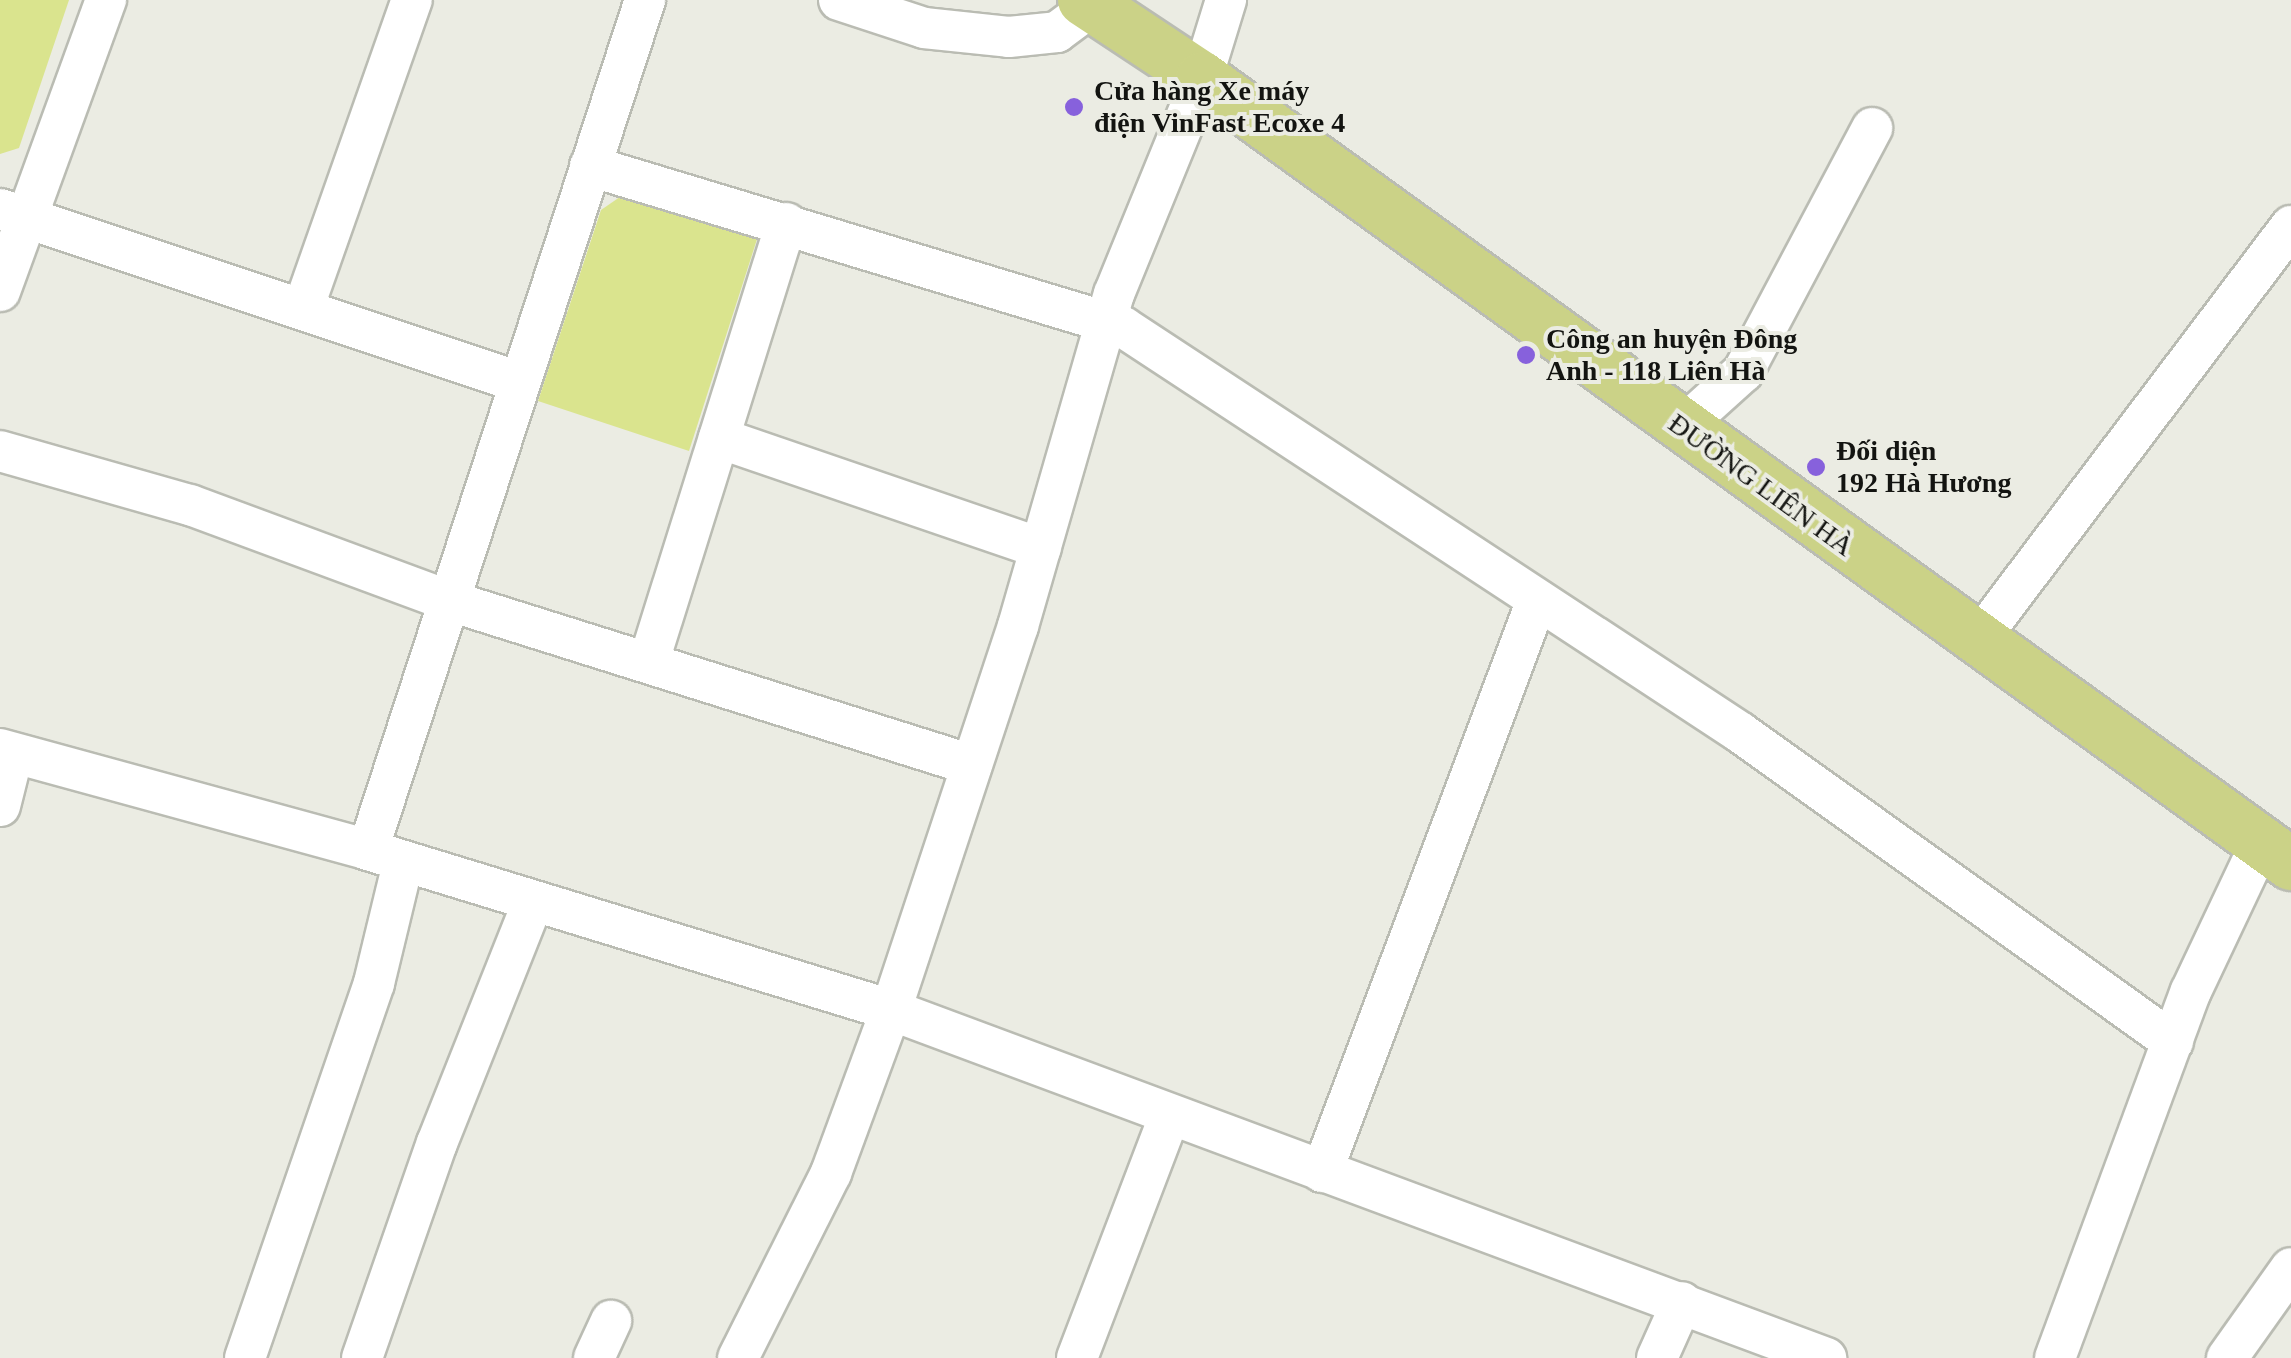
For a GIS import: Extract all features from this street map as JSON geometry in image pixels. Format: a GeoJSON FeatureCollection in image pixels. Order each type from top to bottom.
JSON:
{"type":"FeatureCollection","features":[{"type":"Feature","properties":{"kind":"main road","name":"ĐƯỜNG LIÊN HÀ"},"geometry":{"type":"LineString","coordinates":[[1088,3],[1202,78],[1681,428],[2276,854]]}},
{"type":"Feature","properties":{"kind":"street"},"geometry":{"type":"LineString","coordinates":[[0,291],[13,213],[106,0]]}},
{"type":"Feature","properties":{"kind":"street"},"geometry":{"type":"LineString","coordinates":[[304,306],[412,0]]}},
{"type":"Feature","properties":{"kind":"street"},"geometry":{"type":"LineString","coordinates":[[245,1358],[374,983],[386,857],[447,600],[645,0]]}},
{"type":"Feature","properties":{"kind":"street"},"geometry":{"type":"LineString","coordinates":[[840,0],[924,28],[1009,37],[1057,32],[1088,3]]}},
{"type":"Feature","properties":{"kind":"street"},"geometry":{"type":"LineString","coordinates":[[738,1358],[831,1172],[891,1010],[1040,548],[1107,319],[1202,78],[1226,0]]}},
{"type":"Feature","properties":{"kind":"street"},"geometry":{"type":"LineString","coordinates":[[1681,428],[1742,372],[1872,128]]}},
{"type":"Feature","properties":{"kind":"street"},"geometry":{"type":"LineString","coordinates":[[590,166],[1107,319],[1741,734],[2173,1042]]}},
{"type":"Feature","properties":{"kind":"street"},"geometry":{"type":"LineString","coordinates":[[13,213],[304,306],[519,382]]}},
{"type":"Feature","properties":{"kind":"street"},"geometry":{"type":"LineString","coordinates":[[648,661],[786,223]]}},
{"type":"Feature","properties":{"kind":"street"},"geometry":{"type":"LineString","coordinates":[[1978,640],[2291,226]]}},
{"type":"Feature","properties":{"kind":"street"},"geometry":{"type":"LineString","coordinates":[[718,438],[1040,548]]}},
{"type":"Feature","properties":{"kind":"street"},"geometry":{"type":"LineString","coordinates":[[0,451],[190,506],[447,600],[972,765]]}},
{"type":"Feature","properties":{"kind":"street"},"geometry":{"type":"LineString","coordinates":[[1322,1172],[1537,600]]}},
{"type":"Feature","properties":{"kind":"street"},"geometry":{"type":"LineString","coordinates":[[0,806],[7,751],[386,857],[891,1010],[1826,1358]]}},
{"type":"Feature","properties":{"kind":"street"},"geometry":{"type":"LineString","coordinates":[[2066,1354],[2173,1042],[2276,854]]}},
{"type":"Feature","properties":{"kind":"street"},"geometry":{"type":"LineString","coordinates":[[362,1358],[437,1143],[533,902]]}},
{"type":"Feature","properties":{"kind":"street"},"geometry":{"type":"LineString","coordinates":[[1077,1358],[1170,1115]]}},
{"type":"Feature","properties":{"kind":"street"},"geometry":{"type":"LineString","coordinates":[[2227,1358],[2291,1268]]}},
{"type":"Feature","properties":{"kind":"street"},"geometry":{"type":"LineString","coordinates":[[1657,1358],[1682,1302]]}},
{"type":"Feature","properties":{"kind":"street"},"geometry":{"type":"LineString","coordinates":[[594,1358],[612,1321]]}},
{"type":"Feature","properties":{"kind":"green space"},"geometry":{"type":"Polygon","coordinates":[[[0,0],[69,0],[19,148],[0,154],[0,0]]]}},
{"type":"Feature","properties":{"kind":"green space"},"geometry":{"type":"Polygon","coordinates":[[[630,190],[759,233],[689,451],[538,401],[601,210],[630,190]]]}},
{"type":"Feature","properties":{"kind":"place","name":"Cửa hàng Xe máy điện VinFast Ecoxe 4"},"geometry":{"type":"Point","coordinates":[1074,107]}},
{"type":"Feature","properties":{"kind":"place","name":"Công an huyện Đông Anh - 118 Liên Hà"},"geometry":{"type":"Point","coordinates":[1526,355]}},
{"type":"Feature","properties":{"kind":"place","name":"Đối diện 192 Hà Hương"},"geometry":{"type":"Point","coordinates":[1816,467]}}]}
